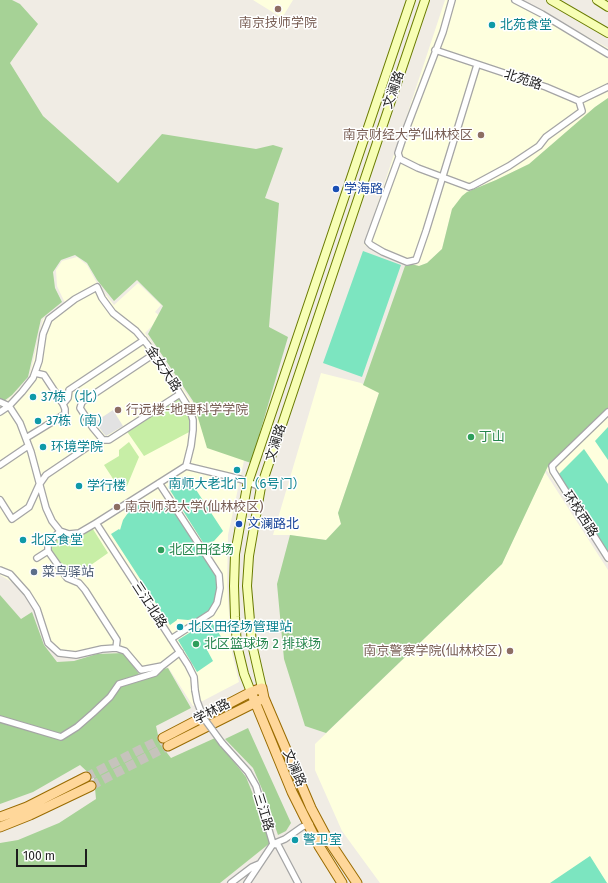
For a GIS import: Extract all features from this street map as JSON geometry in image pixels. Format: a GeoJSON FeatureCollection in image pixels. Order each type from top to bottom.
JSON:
{"type":"FeatureCollection","features":[{"type":"Feature","properties":{"kind":"main road","name":"文澜路"},"geometry":{"type":"LineString","coordinates":[[342,883],[308,825],[292,792],[244,674],[238,645],[235,617],[235,554],[249,483],[411,0]]}},
{"type":"Feature","properties":{"kind":"main road","name":"文澜路"},"geometry":{"type":"LineString","coordinates":[[357,883],[338,855],[311,808],[264,698],[252,644],[247,586],[249,556],[261,487],[425,0]]}},
{"type":"Feature","properties":{"kind":"main road"},"geometry":{"type":"LineString","coordinates":[[551,0],[608,33]]}},
{"type":"Feature","properties":{"kind":"main road"},"geometry":{"type":"LineString","coordinates":[[597,0],[608,7]]}},
{"type":"Feature","properties":{"kind":"main road","name":"学林路"},"geometry":{"type":"LineString","coordinates":[[163,738],[251,692],[262,688]]}},
{"type":"Feature","properties":{"kind":"main road","name":"学林路"},"geometry":{"type":"LineString","coordinates":[[168,746],[264,698]]}},
{"type":"Feature","properties":{"kind":"main road"},"geometry":{"type":"LineString","coordinates":[[0,817],[27,807],[86,777]]}},
{"type":"Feature","properties":{"kind":"main road"},"geometry":{"type":"LineString","coordinates":[[0,827],[30,815],[91,786]]}},
{"type":"Feature","properties":{"kind":"street"},"geometry":{"type":"LineString","coordinates":[[452,0],[442,32],[405,132],[398,153],[399,157],[368,242],[383,252],[407,262],[416,260],[477,65]]}},
{"type":"Feature","properties":{"kind":"street"},"geometry":{"type":"LineString","coordinates":[[515,0],[542,14],[549,20],[608,54]]}},
{"type":"Feature","properties":{"kind":"street","name":"北苑路"},"geometry":{"type":"LineString","coordinates":[[435,50],[546,87],[579,101]]}},
{"type":"Feature","properties":{"kind":"street"},"geometry":{"type":"LineString","coordinates":[[399,157],[418,168],[469,187],[495,174],[539,146],[546,136],[582,111],[579,101],[608,87]]}},
{"type":"Feature","properties":{"kind":"street","name":"金女大路"},"geometry":{"type":"LineString","coordinates":[[35,373],[39,361],[43,334],[49,319],[75,299],[96,287],[113,313],[136,331],[144,340],[190,410],[193,420],[191,446],[186,466]]}},
{"type":"Feature","properties":{"kind":"street"},"geometry":{"type":"LineString","coordinates":[[63,404],[68,398],[69,390],[144,340]]}},
{"type":"Feature","properties":{"kind":"street"},"geometry":{"type":"LineString","coordinates":[[154,354],[82,402],[80,408],[93,428],[104,440],[109,440],[180,394]]}},
{"type":"Feature","properties":{"kind":"street"},"geometry":{"type":"LineString","coordinates":[[0,412],[22,392],[35,373],[44,375],[63,404],[65,414],[26,438]]}},
{"type":"Feature","properties":{"kind":"street"},"geometry":{"type":"LineString","coordinates":[[0,402],[8,406],[20,423],[26,438],[46,508],[52,520],[60,531],[69,534],[78,532],[96,523],[186,466],[240,479],[261,487]]}},
{"type":"Feature","properties":{"kind":"street","name":"环校西路"},"geometry":{"type":"LineString","coordinates":[[608,412],[552,466],[553,471],[608,558]]}},
{"type":"Feature","properties":{"kind":"street"},"geometry":{"type":"LineString","coordinates":[[0,465],[28,446]]}},
{"type":"Feature","properties":{"kind":"street"},"geometry":{"type":"LineString","coordinates":[[0,500],[12,519],[29,507],[39,485],[46,475],[86,448]]}},
{"type":"Feature","properties":{"kind":"street"},"geometry":{"type":"LineString","coordinates":[[159,483],[219,575],[220,588],[217,603],[211,612],[171,639]]}},
{"type":"Feature","properties":{"kind":"street","name":"三江北路"},"geometry":{"type":"LineString","coordinates":[[96,523],[180,652],[194,677],[197,701],[203,717]]}},
{"type":"Feature","properties":{"kind":"street"},"geometry":{"type":"LineString","coordinates":[[60,531],[48,544],[48,551],[67,578],[79,583],[85,590],[117,640],[116,648]]}},
{"type":"Feature","properties":{"kind":"street"},"geometry":{"type":"LineString","coordinates":[[37,558],[48,551]]}},
{"type":"Feature","properties":{"kind":"street"},"geometry":{"type":"LineString","coordinates":[[0,570],[10,574],[27,593],[37,609],[48,643],[59,653],[76,655],[102,649],[116,648],[125,651],[142,670],[162,666]]}},
{"type":"Feature","properties":{"kind":"street"},"geometry":{"type":"LineString","coordinates":[[0,719],[61,737],[77,727],[94,713],[110,697],[119,684],[155,673],[180,652]]}},
{"type":"Feature","properties":{"kind":"street","name":"三江路"},"geometry":{"type":"LineString","coordinates":[[203,717],[208,726],[248,772],[256,786],[273,844],[278,845],[298,883]]}},
{"type":"Feature","properties":{"kind":"street"},"geometry":{"type":"LineString","coordinates":[[247,883],[273,844],[285,839],[302,827],[318,821]]}},
{"type":"Feature","properties":{"kind":"street"},"geometry":{"type":"LineString","coordinates":[[231,883],[252,866],[259,864]]}},
{"type":"Feature","properties":{"kind":"shaded area","name":"南京技师学院"},"geometry":{"type":"Polygon","coordinates":[[[253,0],[293,0],[282,18],[253,0]]]}},
{"type":"Feature","properties":{"kind":"shaded area","name":"南京财经大学仙林校区"},"geometry":{"type":"Polygon","coordinates":[[[445,0],[521,0],[608,48],[608,98],[595,107],[529,164],[467,192],[452,209],[442,249],[427,263],[419,266],[364,245],[445,0]]]}},
{"type":"Feature","properties":{"kind":"shaded area","name":"南京师范大学(仙林校区)"},"geometry":{"type":"Polygon","coordinates":[[[77,257],[87,265],[98,285],[114,305],[138,283],[161,305],[155,312],[161,317],[145,333],[196,408],[248,442],[228,535],[227,586],[232,653],[239,682],[193,706],[168,667],[140,673],[125,653],[106,652],[80,657],[58,655],[44,641],[32,605],[15,584],[0,575],[0,406],[29,378],[43,319],[65,303],[57,286],[56,270],[62,261],[77,257]]]}},
{"type":"Feature","properties":{"kind":"shaded area"},"geometry":{"type":"Polygon","coordinates":[[[321,373],[361,383],[379,393],[338,513],[341,524],[326,540],[290,535],[273,535],[321,373]]]}},
{"type":"Feature","properties":{"kind":"shaded area"},"geometry":{"type":"Polygon","coordinates":[[[608,408],[608,564],[546,469],[608,408]]]}},
{"type":"Feature","properties":{"kind":"shaded area"},"geometry":{"type":"Polygon","coordinates":[[[113,410],[123,426],[106,436],[95,422],[113,410]]]}},
{"type":"Feature","properties":{"kind":"shaded area","name":"南京警察学院(仙林校区)"},"geometry":{"type":"Polygon","coordinates":[[[545,472],[608,570],[608,883],[380,883],[342,831],[315,770],[315,744],[502,564],[545,472]]]}},
{"type":"Feature","properties":{"kind":"green space"},"geometry":{"type":"Polygon","coordinates":[[[0,0],[12,0],[20,4],[38,24],[10,63],[43,116],[118,183],[162,134],[256,149],[273,145],[283,148],[265,198],[279,203],[269,327],[288,337],[251,463],[207,448],[193,401],[148,334],[163,306],[137,280],[114,301],[97,280],[87,263],[75,255],[61,260],[53,272],[55,288],[62,302],[41,319],[28,377],[12,395],[0,404],[0,0]]]}},
{"type":"Feature","properties":{"kind":"green space","name":"丁山"},"geometry":{"type":"Polygon","coordinates":[[[608,98],[608,408],[548,466],[502,564],[326,733],[305,726],[284,659],[277,584],[290,535],[326,540],[341,524],[338,513],[379,393],[363,385],[405,266],[411,264],[419,266],[427,263],[442,249],[452,209],[462,196],[467,192],[529,164],[595,107],[608,98]]]}},
{"type":"Feature","properties":{"kind":"green space"},"geometry":{"type":"Polygon","coordinates":[[[363,251],[401,265],[362,377],[323,363],[363,251]]]}},
{"type":"Feature","properties":{"kind":"green space"},"geometry":{"type":"Polygon","coordinates":[[[180,394],[190,410],[193,430],[144,456],[126,430],[180,394]]]}},
{"type":"Feature","properties":{"kind":"green space"},"geometry":{"type":"Polygon","coordinates":[[[608,427],[608,460],[595,441],[608,427]]]}},
{"type":"Feature","properties":{"kind":"green space"},"geometry":{"type":"Polygon","coordinates":[[[129,442],[139,457],[127,486],[121,491],[104,465],[119,456],[119,450],[129,442]]]}},
{"type":"Feature","properties":{"kind":"green space"},"geometry":{"type":"Polygon","coordinates":[[[584,449],[608,484],[608,552],[559,474],[584,449]]]}},
{"type":"Feature","properties":{"kind":"green space"},"geometry":{"type":"Polygon","coordinates":[[[187,476],[223,531],[214,541],[204,544],[168,487],[173,480],[187,476]]]}},
{"type":"Feature","properties":{"kind":"green space","name":"北区田径场"},"geometry":{"type":"Polygon","coordinates":[[[155,502],[170,506],[175,511],[218,576],[218,595],[209,610],[198,618],[188,620],[177,619],[170,625],[111,534],[119,529],[120,530],[123,520],[130,510],[142,503],[155,502]]]}},
{"type":"Feature","properties":{"kind":"green space"},"geometry":{"type":"Polygon","coordinates":[[[91,526],[108,553],[71,579],[48,551],[56,540],[91,526]]]}},
{"type":"Feature","properties":{"kind":"green space"},"geometry":{"type":"Polygon","coordinates":[[[0,595],[21,619],[32,612],[44,645],[57,662],[74,661],[97,654],[124,653],[139,674],[168,668],[191,708],[156,726],[160,744],[171,758],[215,738],[246,777],[270,843],[220,883],[0,883],[0,843],[18,840],[59,823],[96,799],[94,778],[80,765],[33,792],[0,804],[0,595]]]}},
{"type":"Feature","properties":{"kind":"green space","name":"北区篮球场 2 排球场"},"geometry":{"type":"Polygon","coordinates":[[[210,620],[222,638],[206,648],[213,661],[197,672],[178,640],[210,620]]]}},
{"type":"Feature","properties":{"kind":"green space"},"geometry":{"type":"Polygon","coordinates":[[[248,728],[291,823],[286,831],[278,835],[253,768],[225,739],[248,728]]]}},
{"type":"Feature","properties":{"kind":"green space"},"geometry":{"type":"Polygon","coordinates":[[[590,856],[607,883],[550,883],[590,856]]]}},
{"type":"Feature","properties":{"kind":"tunnel"},"geometry":{"type":"LineString","coordinates":[[86,777],[163,738]]}},
{"type":"Feature","properties":{"kind":"tunnel"},"geometry":{"type":"LineString","coordinates":[[91,786],[168,746]]}},
{"type":"Feature","properties":{"kind":"place","name":"南京技师学院"},"geometry":{"type":"Point","coordinates":[278,9]}},
{"type":"Feature","properties":{"kind":"place","name":"北苑食堂"},"geometry":{"type":"Point","coordinates":[492,25]}},
{"type":"Feature","properties":{"kind":"place","name":"南京财经大学仙林校区"},"geometry":{"type":"Point","coordinates":[481,135]}},
{"type":"Feature","properties":{"kind":"place","name":"学海路"},"geometry":{"type":"Point","coordinates":[336,189]}},
{"type":"Feature","properties":{"kind":"place","name":"37栋（北）"},"geometry":{"type":"Point","coordinates":[33,397]}},
{"type":"Feature","properties":{"kind":"place","name":"行远楼-地理科学学院"},"geometry":{"type":"Point","coordinates":[118,410]}},
{"type":"Feature","properties":{"kind":"place","name":"37栋（南）"},"geometry":{"type":"Point","coordinates":[38,421]}},
{"type":"Feature","properties":{"kind":"place","name":"丁山"},"geometry":{"type":"Point","coordinates":[471,437]}},
{"type":"Feature","properties":{"kind":"place","name":"环境学院"},"geometry":{"type":"Point","coordinates":[43,447]}},
{"type":"Feature","properties":{"kind":"place","name":"南师大老北门（6号门）"},"geometry":{"type":"Point","coordinates":[237,470]}},
{"type":"Feature","properties":{"kind":"place","name":"学行楼"},"geometry":{"type":"Point","coordinates":[79,486]}},
{"type":"Feature","properties":{"kind":"place","name":"南京师范大学(仙林校区)"},"geometry":{"type":"Point","coordinates":[117,507]}},
{"type":"Feature","properties":{"kind":"place","name":"文澜路北"},"geometry":{"type":"Point","coordinates":[239,524]}},
{"type":"Feature","properties":{"kind":"place","name":"北区食堂"},"geometry":{"type":"Point","coordinates":[23,540]}},
{"type":"Feature","properties":{"kind":"place","name":"北区田径场"},"geometry":{"type":"Point","coordinates":[161,550]}},
{"type":"Feature","properties":{"kind":"place","name":"菜鸟驿站"},"geometry":{"type":"Point","coordinates":[34,572]}},
{"type":"Feature","properties":{"kind":"place","name":"北区田径场管理站"},"geometry":{"type":"Point","coordinates":[180,627]}},
{"type":"Feature","properties":{"kind":"place","name":"北区篮球场 2 排球场"},"geometry":{"type":"Point","coordinates":[196,644]}},
{"type":"Feature","properties":{"kind":"place","name":"南京警察学院(仙林校区)"},"geometry":{"type":"Point","coordinates":[510,651]}},
{"type":"Feature","properties":{"kind":"place","name":"警卫室"},"geometry":{"type":"Point","coordinates":[295,840]}}]}
